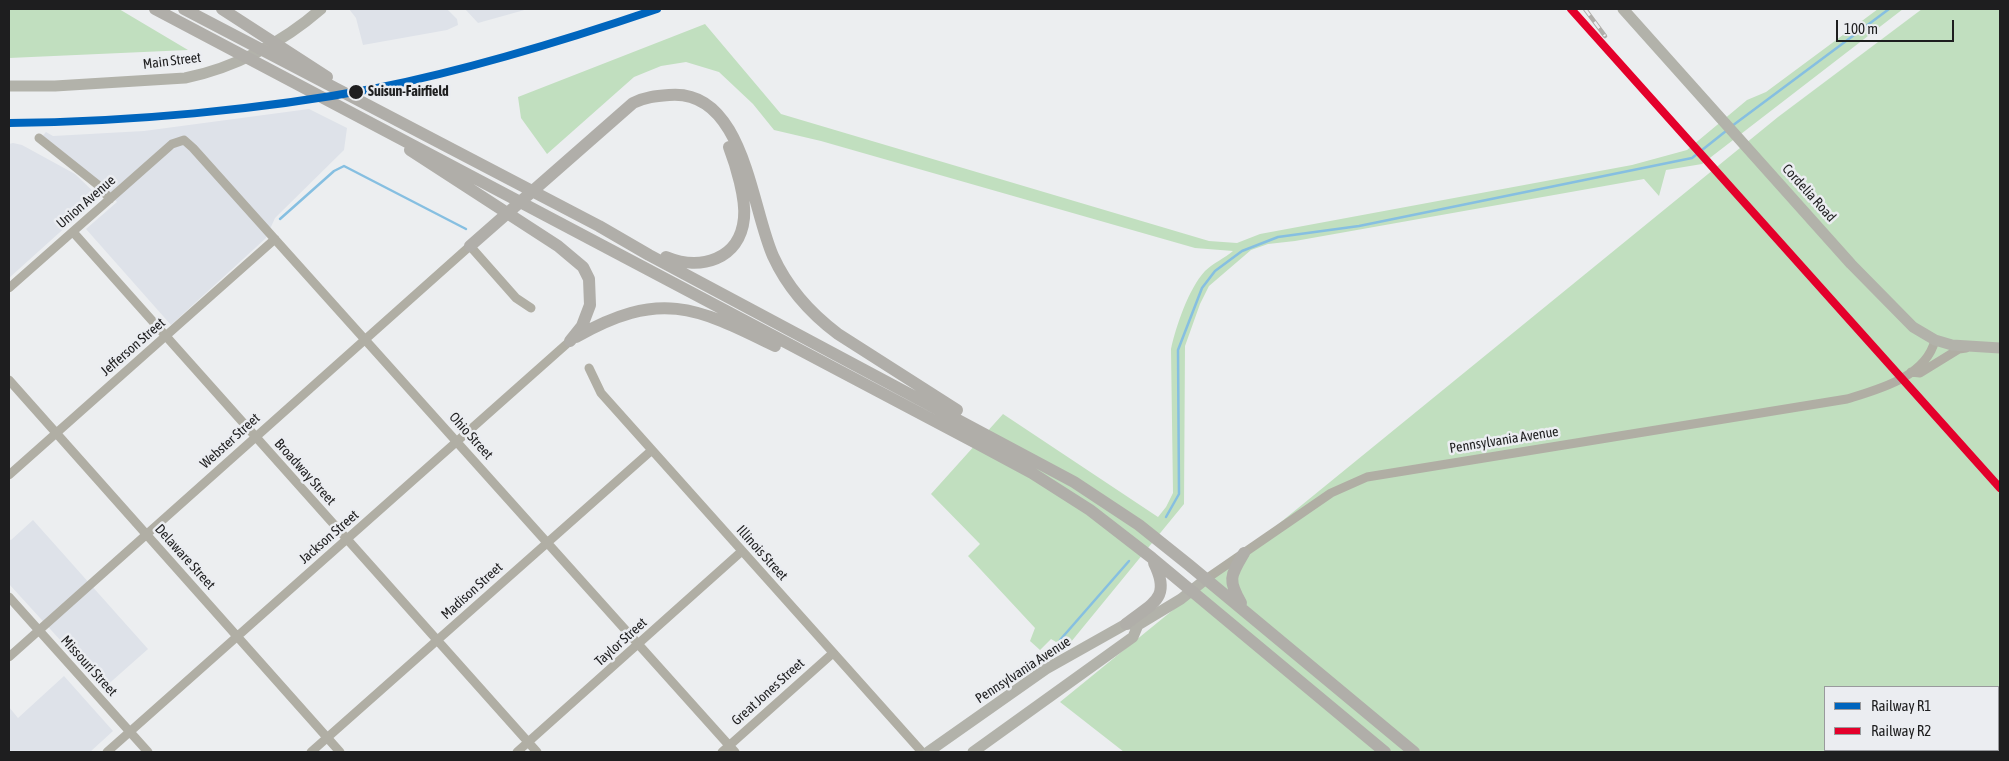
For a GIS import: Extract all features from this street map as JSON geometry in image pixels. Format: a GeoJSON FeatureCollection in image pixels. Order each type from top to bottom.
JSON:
{"type":"FeatureCollection","features":[{"type":"Feature","properties":{"kind":"highway"},"geometry":{"type":"LineString","coordinates":[[155,9],[888,396],[1068,494],[1152,558],[1385,752]]}},
{"type":"Feature","properties":{"kind":"highway"},"geometry":{"type":"LineString","coordinates":[[184,9],[630,243],[649,255],[986,434],[1101,499],[1206,579],[1414,752]]}},
{"type":"Feature","properties":{"kind":"highway"},"geometry":{"type":"LineString","coordinates":[[222,9],[333,80],[355,98]]}},
{"type":"Feature","properties":{"kind":"highway"},"geometry":{"type":"LineString","coordinates":[[470,246],[621,112],[642,98],[679,93],[705,102],[724,120],[738,147],[773,255],[786,282],[808,308],[838,334],[962,413],[986,434]]}},
{"type":"Feature","properties":{"kind":"highway"},"geometry":{"type":"LineString","coordinates":[[630,243],[678,262],[694,264],[710,262],[723,255],[734,245],[741,233],[744,218],[743,201],[724,134],[701,108],[670,94]]}},
{"type":"Feature","properties":{"kind":"highway"},"geometry":{"type":"LineString","coordinates":[[384,131],[574,257],[583,267],[591,291],[587,317],[570,341]]}},
{"type":"Feature","properties":{"kind":"highway"},"geometry":{"type":"LineString","coordinates":[[570,341],[597,325],[633,312],[666,308],[694,311],[744,330],[857,387],[888,396]]}},
{"type":"Feature","properties":{"kind":"highway"},"geometry":{"type":"LineString","coordinates":[[1244,553],[1234,572],[1231,586],[1248,613]]}},
{"type":"Feature","properties":{"kind":"highway"},"geometry":{"type":"LineString","coordinates":[[1132,624],[1157,598],[1162,590],[1163,581],[1152,558]]}},
{"type":"Feature","properties":{"kind":"main road","name":"Main Street"},"geometry":{"type":"LineString","coordinates":[[9,86],[55,86],[167,79],[206,74],[282,39],[322,9]]}},
{"type":"Feature","properties":{"kind":"main road","name":"Cordelia Road"},"geometry":{"type":"LineString","coordinates":[[1623,9],[1891,306],[1913,327],[1935,340],[1968,347],[2000,348]]}},
{"type":"Feature","properties":{"kind":"main road","name":"Pennsylvania Avenue"},"geometry":{"type":"LineString","coordinates":[[928,752],[1046,669],[1191,591],[1206,579]]}},
{"type":"Feature","properties":{"kind":"main road","name":"Pennsylvania Avenue"},"geometry":{"type":"LineString","coordinates":[[973,752],[1133,637],[1132,624]]}},
{"type":"Feature","properties":{"kind":"street"},"geometry":{"type":"LineString","coordinates":[[39,138],[98,185],[110,199]]}},
{"type":"Feature","properties":{"kind":"street","name":"Union Avenue"},"geometry":{"type":"LineString","coordinates":[[9,288],[172,144],[184,140]]}},
{"type":"Feature","properties":{"kind":"street","name":"Ohio Street"},"geometry":{"type":"LineString","coordinates":[[184,140],[639,643],[732,749]]}},
{"type":"Feature","properties":{"kind":"street","name":"Broadway Street"},"geometry":{"type":"LineString","coordinates":[[73,232],[537,752]]}},
{"type":"Feature","properties":{"kind":"street","name":"Jefferson Street"},"geometry":{"type":"LineString","coordinates":[[9,475],[275,239]]}},
{"type":"Feature","properties":{"kind":"street"},"geometry":{"type":"LineString","coordinates":[[470,246],[516,298],[531,308]]}},
{"type":"Feature","properties":{"kind":"street","name":"Webster Street"},"geometry":{"type":"LineString","coordinates":[[9,657],[470,246]]}},
{"type":"Feature","properties":{"kind":"street","name":"Pennsylvania Avenue"},"geometry":{"type":"LineString","coordinates":[[1206,579],[1331,493],[1367,477],[1847,399],[1876,390],[1911,372],[1926,360],[1935,340]]}},
{"type":"Feature","properties":{"kind":"street","name":"Jackson Street"},"geometry":{"type":"LineString","coordinates":[[107,752],[570,341]]}},
{"type":"Feature","properties":{"kind":"street","name":"Pennsylvania Avenue"},"geometry":{"type":"LineString","coordinates":[[1911,372],[1920,374],[1959,349],[1968,347]]}},
{"type":"Feature","properties":{"kind":"street","name":"Illinois Street"},"geometry":{"type":"LineString","coordinates":[[589,368],[601,393],[922,752]]}},
{"type":"Feature","properties":{"kind":"street","name":"Delaware Street"},"geometry":{"type":"LineString","coordinates":[[9,380],[340,752]]}},
{"type":"Feature","properties":{"kind":"street","name":"Madison Street"},"geometry":{"type":"LineString","coordinates":[[311,752],[652,450]]}},
{"type":"Feature","properties":{"kind":"street","name":"Taylor Street"},"geometry":{"type":"LineString","coordinates":[[517,752],[742,551]]}},
{"type":"Feature","properties":{"kind":"street","name":"Missouri Street"},"geometry":{"type":"LineString","coordinates":[[9,597],[148,752]]}},
{"type":"Feature","properties":{"kind":"street","name":"Great Jones Street"},"geometry":{"type":"LineString","coordinates":[[722,752],[732,749],[832,653]]}},
{"type":"Feature","properties":{"kind":"shaded area"},"geometry":{"type":"Polygon","coordinates":[[[349,9],[447,9],[457,19],[458,25],[447,30],[363,45],[356,18],[349,9]]]}},
{"type":"Feature","properties":{"kind":"shaded area"},"geometry":{"type":"Polygon","coordinates":[[[465,9],[528,9],[478,23],[465,9]]]}},
{"type":"Feature","properties":{"kind":"shaded area"},"geometry":{"type":"Polygon","coordinates":[[[309,109],[347,128],[344,150],[275,218],[266,238],[171,325],[86,229],[117,202],[98,183],[39,140],[46,132],[53,136],[144,131],[309,109]]]}},
{"type":"Feature","properties":{"kind":"shaded area"},"geometry":{"type":"Polygon","coordinates":[[[9,144],[22,145],[75,174],[99,197],[9,278],[9,144]]]}},
{"type":"Feature","properties":{"kind":"shaded area"},"geometry":{"type":"Polygon","coordinates":[[[33,520],[148,649],[104,688],[9,584],[9,539],[11,540],[33,520]]]}},
{"type":"Feature","properties":{"kind":"shaded area"},"geometry":{"type":"Polygon","coordinates":[[[64,676],[113,731],[90,752],[9,752],[9,707],[18,718],[64,676]]]}},
{"type":"Feature","properties":{"kind":"green space"},"geometry":{"type":"Polygon","coordinates":[[[9,9],[119,9],[188,50],[9,58],[9,9]]]}},
{"type":"Feature","properties":{"kind":"green space"},"geometry":{"type":"Polygon","coordinates":[[[1878,9],[1903,9],[1702,164],[1666,170],[1659,196],[1644,179],[1295,241],[1268,244],[1251,250],[1209,286],[1200,304],[1185,346],[1184,504],[1066,648],[1051,639],[1040,650],[1030,641],[1035,628],[968,556],[980,544],[931,494],[1003,414],[1158,517],[1173,493],[1171,349],[1173,340],[1184,308],[1199,278],[1208,268],[1233,251],[1195,248],[821,141],[774,130],[753,104],[719,72],[686,62],[661,66],[634,77],[547,154],[521,118],[518,97],[705,24],[781,114],[1209,241],[1237,243],[1260,234],[1632,165],[1687,150],[1747,100],[1766,92],[1878,9]]]}},
{"type":"Feature","properties":{"kind":"green space"},"geometry":{"type":"Polygon","coordinates":[[[1922,9],[2000,9],[2000,752],[1124,752],[1060,702],[1778,117],[1922,9]]]}},
{"type":"Feature","properties":{"kind":"waterway"},"geometry":{"type":"LineString","coordinates":[[1732,126],[1889,9]]}},
{"type":"Feature","properties":{"kind":"waterway"},"geometry":{"type":"LineString","coordinates":[[1166,517],[1179,494],[1178,350],[1202,288],[1215,271],[1242,251],[1278,237],[1359,226],[1692,158],[1726,131]]}},
{"type":"Feature","properties":{"kind":"waterway"},"geometry":{"type":"LineString","coordinates":[[280,219],[334,171],[344,166],[466,229]]}},
{"type":"Feature","properties":{"kind":"waterway"},"geometry":{"type":"LineString","coordinates":[[1060,640],[1129,561]]}},
{"type":"Feature","properties":{"kind":"railway"},"geometry":{"type":"LineString","coordinates":[[1571,9],[2000,488]]}},
{"type":"Feature","properties":{"kind":"railway"},"geometry":{"type":"LineString","coordinates":[[1585,9],[1605,36]]}},
{"type":"Feature","properties":{"kind":"rail line","name":"R1"},"geometry":{"type":"LineString","coordinates":[[9,123],[147,117],[287,103],[333,96],[448,72],[588,32],[657,9]]}},
{"type":"Feature","properties":{"kind":"rail line","name":"R2"},"geometry":{"type":"LineString","coordinates":[[1571,9],[2000,488]]}},
{"type":"Feature","properties":{"kind":"place","name":"Suisun-Fairfield"},"geometry":{"type":"Point","coordinates":[356,92]}}]}
